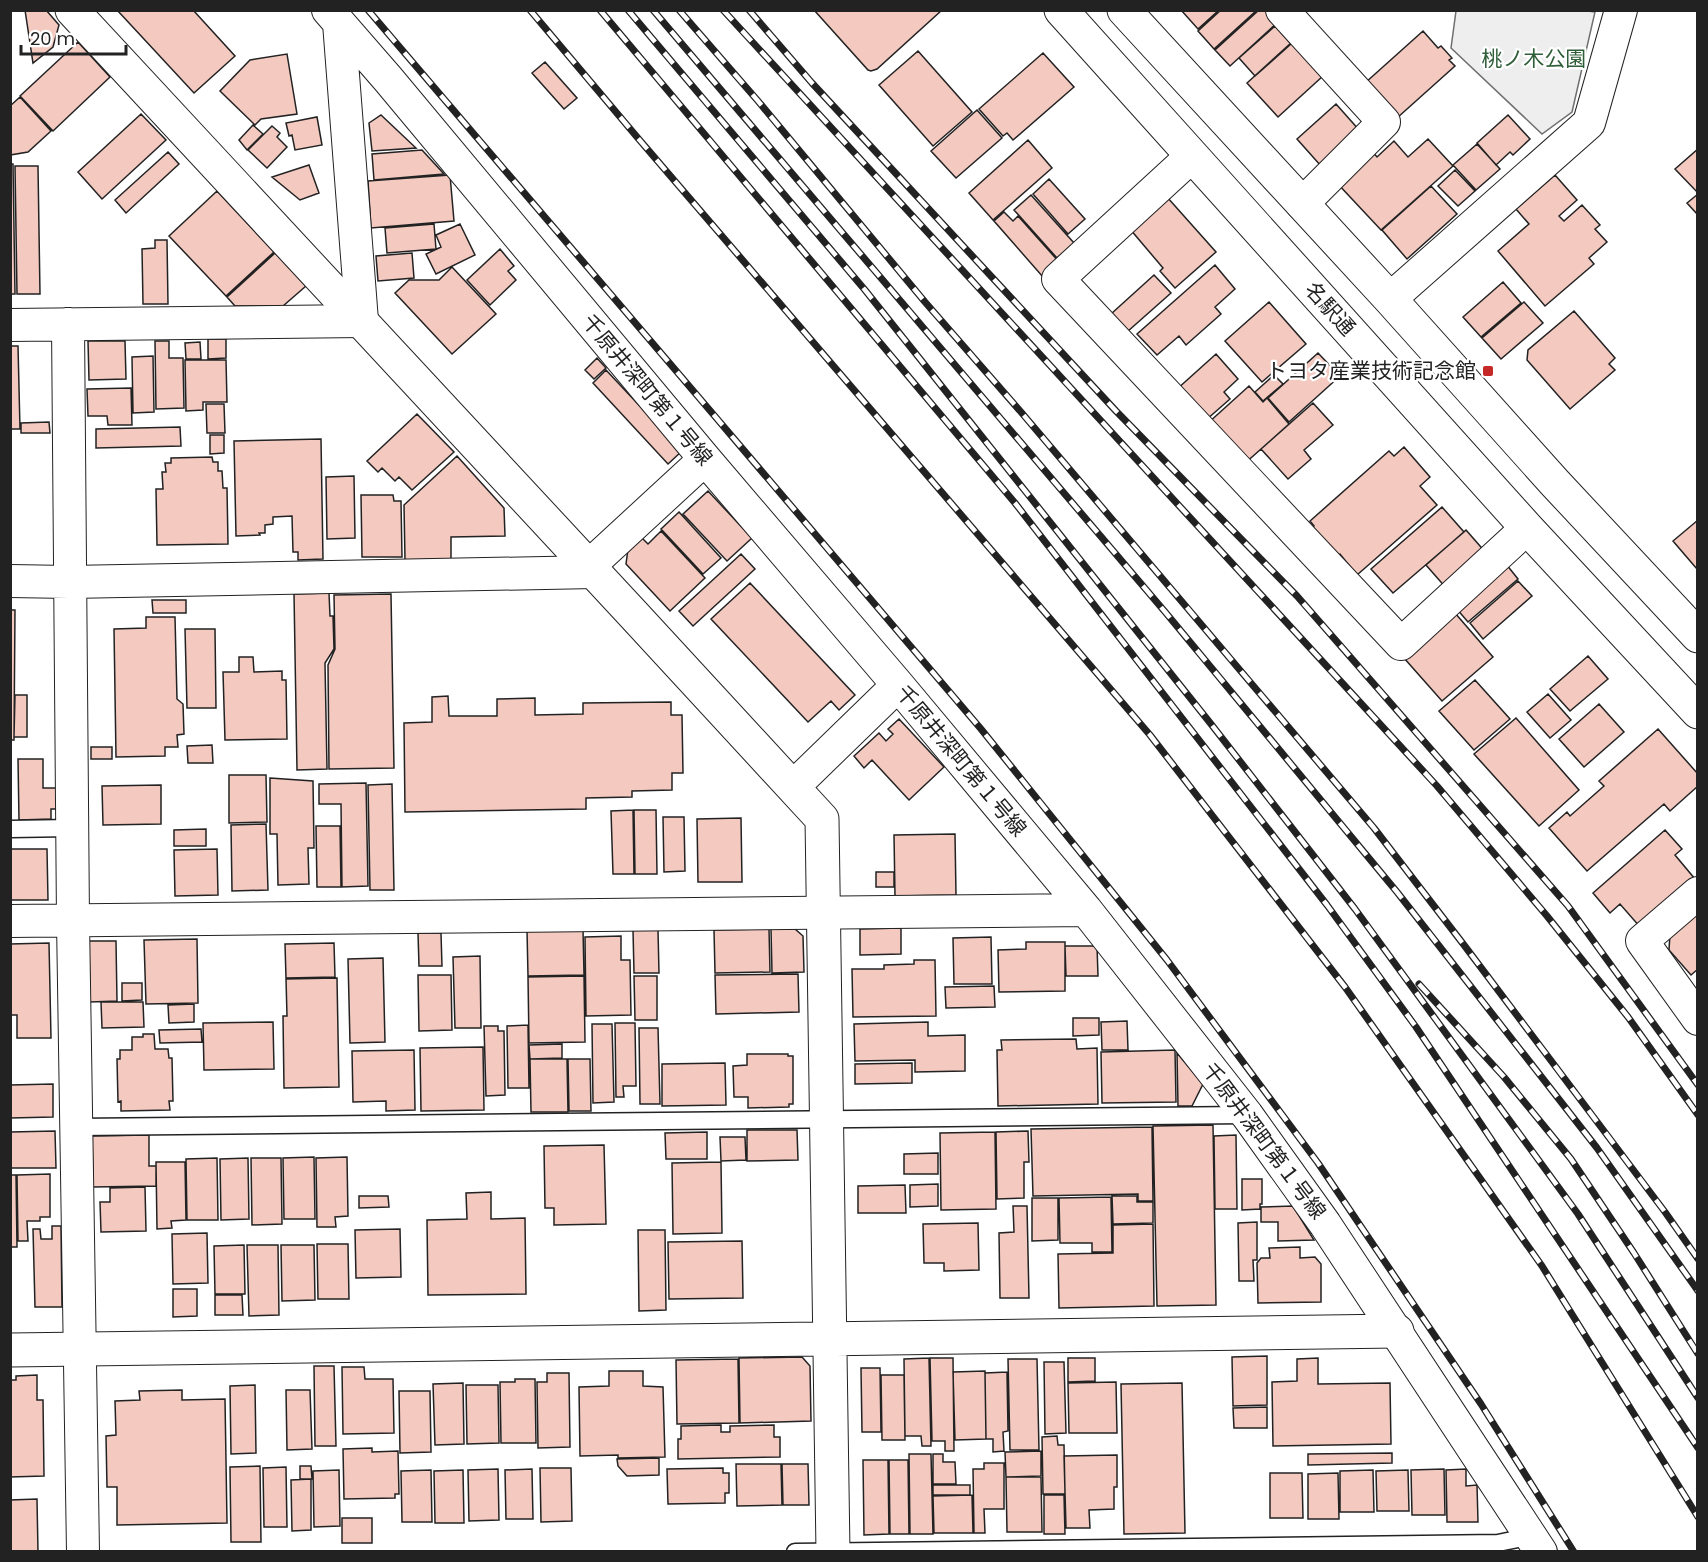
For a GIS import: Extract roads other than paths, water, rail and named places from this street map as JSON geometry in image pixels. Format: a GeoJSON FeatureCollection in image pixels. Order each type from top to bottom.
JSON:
{"type":"FeatureCollection","features":[{"type":"Feature","properties":{"kind":"street"},"geometry":{"type":"LineString","coordinates":[[72,10],[822,819],[833,1551]]}},
{"type":"Feature","properties":{"kind":"street","name":"名駅通"},"geometry":{"type":"LineString","coordinates":[[1061,10],[1527,528],[1698,712]]}},
{"type":"Feature","properties":{"kind":"street"},"geometry":{"type":"LineString","coordinates":[[1124,10],[1390,299],[1547,474],[1698,636]]}},
{"type":"Feature","properties":{"kind":"street"},"geometry":{"type":"LineString","coordinates":[[1282,10],[1384,122],[1302,204]]}},
{"type":"Feature","properties":{"kind":"street"},"geometry":{"type":"LineString","coordinates":[[1390,299],[1589,123],[1621,10]]}},
{"type":"Feature","properties":{"kind":"street"},"geometry":{"type":"LineString","coordinates":[[334,17],[362,321]]}},
{"type":"Feature","properties":{"kind":"street","name":"千原井深町第１号線"},"geometry":{"type":"LineString","coordinates":[[334,17],[1086,910],[1247,1115],[1325,1224],[1397,1331],[1535,1546]]}},
{"type":"Feature","properties":{"kind":"street"},"geometry":{"type":"LineString","coordinates":[[1192,156],[1058,279],[1401,644],[1527,528]]}},
{"type":"Feature","properties":{"kind":"street"},"geometry":{"type":"LineString","coordinates":[[10,325],[362,321]]}},
{"type":"Feature","properties":{"kind":"street"},"geometry":{"type":"LineString","coordinates":[[68,324],[72,921],[82,1551]]}},
{"type":"Feature","properties":{"kind":"street"},"geometry":{"type":"LineString","coordinates":[[10,581],[69,582],[592,569],[705,459]]}},
{"type":"Feature","properties":{"kind":"street"},"geometry":{"type":"LineString","coordinates":[[793,787],[898,684]]}},
{"type":"Feature","properties":{"kind":"street"},"geometry":{"type":"LineString","coordinates":[[1698,893],[1642,941],[1698,1019]]}},
{"type":"Feature","properties":{"kind":"street"},"geometry":{"type":"LineString","coordinates":[[10,921],[1086,910]]}},
{"type":"Feature","properties":{"kind":"street"},"geometry":{"type":"LineString","coordinates":[[10,1350],[1397,1331]]}},
{"type":"Feature","properties":{"kind":"lane"},"geometry":{"type":"LineString","coordinates":[[10,829],[72,828]]}},
{"type":"Feature","properties":{"kind":"lane"},"geometry":{"type":"LineString","coordinates":[[76,1127],[1247,1115]]}},
{"type":"Feature","properties":{"kind":"lane"},"geometry":{"type":"LineString","coordinates":[[795,1551],[1498,1543],[1535,1546]]}},
{"type":"Feature","properties":{"kind":"railway"},"geometry":{"type":"LineString","coordinates":[[368,10],[981,729],[1167,960],[1318,1163],[1481,1404],[1574,1552]]}},
{"type":"Feature","properties":{"kind":"railway"},"geometry":{"type":"LineString","coordinates":[[530,10],[1150,735],[1345,987],[1542,1266],[1698,1517]]}},
{"type":"Feature","properties":{"kind":"railway"},"geometry":{"type":"LineString","coordinates":[[600,10],[1015,503],[1327,905],[1416,1027],[1698,1448]]}},
{"type":"Feature","properties":{"kind":"railway"},"geometry":{"type":"LineString","coordinates":[[628,10],[865,290],[1211,724],[1355,909],[1578,1214],[1698,1398]]}},
{"type":"Feature","properties":{"kind":"railway"},"geometry":{"type":"LineString","coordinates":[[653,10],[1166,613],[1397,892],[1597,1148],[1698,1291]]}},
{"type":"Feature","properties":{"kind":"railway"},"geometry":{"type":"LineString","coordinates":[[679,10],[1374,828],[1665,1212],[1698,1259]]}},
{"type":"Feature","properties":{"kind":"railway"},"geometry":{"type":"LineString","coordinates":[[723,10],[1437,786],[1547,916],[1628,1017],[1698,1115]]}},
{"type":"Feature","properties":{"kind":"railway"},"geometry":{"type":"LineString","coordinates":[[749,10],[812,83],[1116,411],[1297,596],[1568,906],[1698,1085]]}},
{"type":"Feature","properties":{"kind":"railway"},"geometry":{"type":"LineString","coordinates":[[1419,984],[1504,1077],[1571,1159],[1698,1354]]}},
{"type":"Feature","properties":{"kind":"place","name":"トヨタ産業技術記念館"},"geometry":{"type":"Point","coordinates":[1488,371]}},
{"type":"Feature","properties":{"kind":"park label","name":"桃ノ木公園"},"geometry":{"type":"Point","coordinates":[1534,59]}}]}
